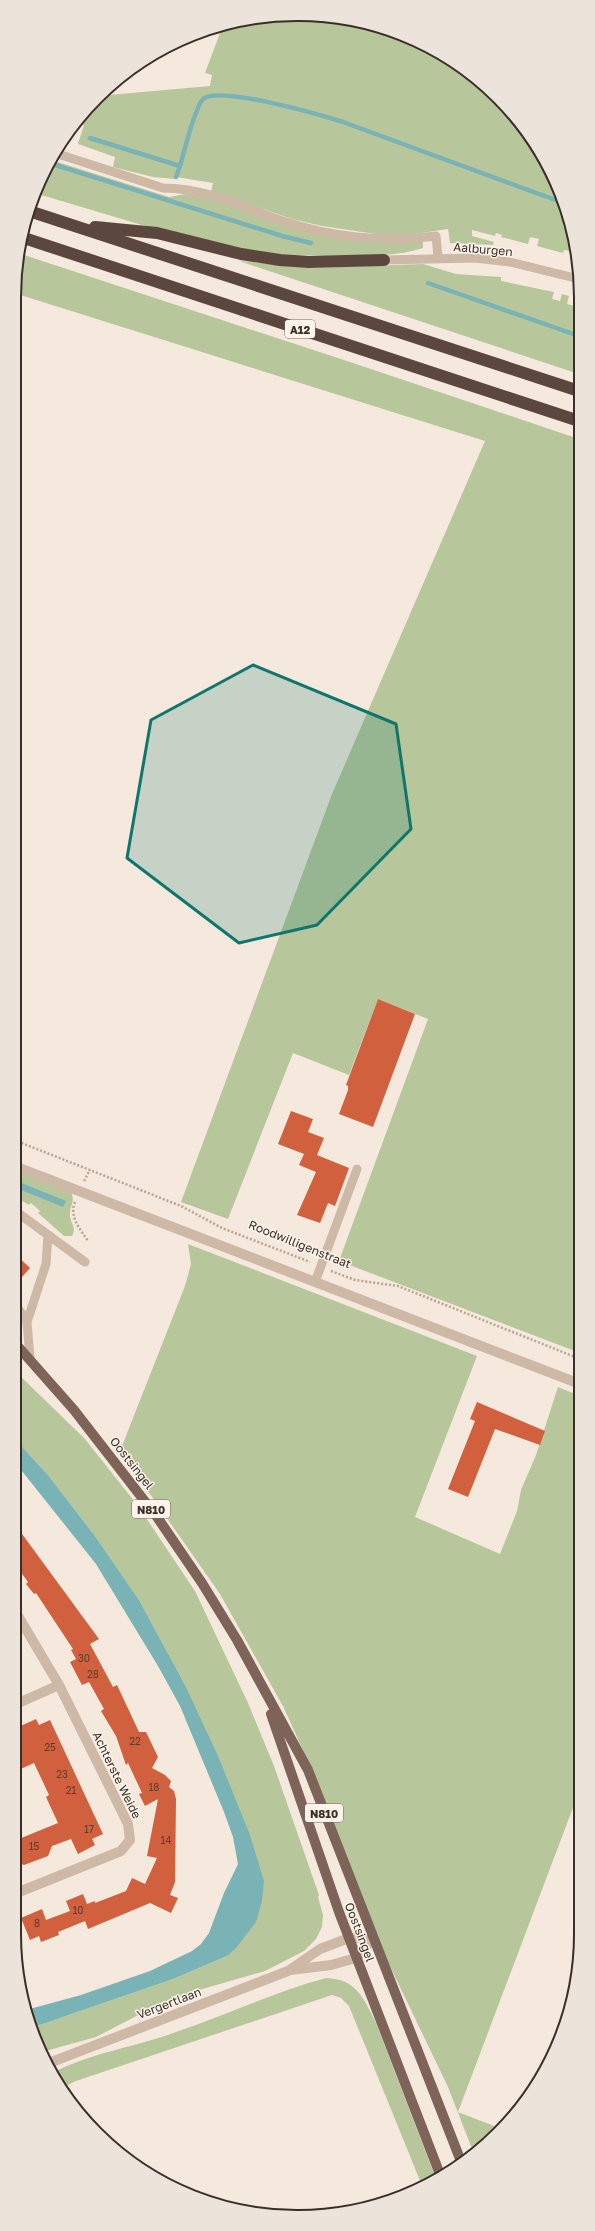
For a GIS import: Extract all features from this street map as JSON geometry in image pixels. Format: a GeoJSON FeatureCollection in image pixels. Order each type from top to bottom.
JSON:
{"type":"FeatureCollection","features":[{"type":"Feature","properties":{"kind":"highway","name":"A12"},"geometry":{"type":"LineString","coordinates":[[35,213],[574,389]]}},
{"type":"Feature","properties":{"kind":"highway","name":"A12"},"geometry":{"type":"LineString","coordinates":[[72,224],[157,233],[241,254],[280,260],[309,262],[384,260]]}},
{"type":"Feature","properties":{"kind":"highway","name":"A12"},"geometry":{"type":"LineString","coordinates":[[27,239],[574,419]]}},
{"type":"Feature","properties":{"kind":"main road","name":"Oostsingel"},"geometry":{"type":"LineString","coordinates":[[21,1349],[74,1410],[157,1517],[202,1583],[236,1640],[308,1770],[459,2157]]}},
{"type":"Feature","properties":{"kind":"main road","name":"Oostsingel"},"geometry":{"type":"LineString","coordinates":[[264,1693],[356,1958],[439,2171]]}},
{"type":"Feature","properties":{"kind":"street"},"geometry":{"type":"LineString","coordinates":[[21,1169],[574,1382]]}},
{"type":"Feature","properties":{"kind":"street","name":"Achterste Weide"},"geometry":{"type":"LineString","coordinates":[[21,1621],[59,1685],[128,1824],[130,1840],[121,1851],[21,1891]]}},
{"type":"Feature","properties":{"kind":"street"},"geometry":{"type":"LineString","coordinates":[[21,1702],[59,1685]]}},
{"type":"Feature","properties":{"kind":"street","name":"Vergertlaan"},"geometry":{"type":"LineString","coordinates":[[53,2063],[288,1971],[320,1949],[349,1938],[373,1938]]}},
{"type":"Feature","properties":{"kind":"street"},"geometry":{"type":"LineString","coordinates":[[356,1958],[373,1938]]}},
{"type":"Feature","properties":{"kind":"street","name":"Vergertlaan"},"geometry":{"type":"LineString","coordinates":[[288,1971],[331,1966],[356,1958]]}},
{"type":"Feature","properties":{"kind":"lane"},"geometry":{"type":"LineString","coordinates":[[61,155],[163,188],[181,188],[220,197],[284,221],[307,227],[373,238],[414,238],[436,236],[438,257]]}},
{"type":"Feature","properties":{"kind":"lane","name":"Aalburgen"},"geometry":{"type":"LineString","coordinates":[[384,260],[438,257],[476,258],[510,262],[573,278]]}},
{"type":"Feature","properties":{"kind":"lane"},"geometry":{"type":"LineString","coordinates":[[315,1282],[357,1169]]}},
{"type":"Feature","properties":{"kind":"lane"},"geometry":{"type":"LineString","coordinates":[[21,1215],[85,1262]]}},
{"type":"Feature","properties":{"kind":"lane"},"geometry":{"type":"LineString","coordinates":[[30,1358],[27,1322],[46,1264],[48,1235]]}},
{"type":"Feature","properties":{"kind":"lane"},"geometry":{"type":"LineString","coordinates":[[21,1313],[27,1322]]}},
{"type":"Feature","properties":{"kind":"path","name":"Roodwilligenstraat"},"geometry":{"type":"LineString","coordinates":[[21,1143],[181,1206],[222,1228],[355,1280],[398,1286],[574,1357]]}},
{"type":"Feature","properties":{"kind":"highlighted area"},"geometry":{"type":"Polygon","coordinates":[[[253,665],[396,724],[411,829],[317,925],[239,943],[127,858],[151,720],[253,665]]]}},
{"type":"Feature","properties":{"kind":"green space"},"geometry":{"type":"Polygon","coordinates":[[[298,21],[334,23],[369,30],[403,42],[420,50],[436,58],[466,78],[493,102],[517,129],[537,159],[553,192],[565,226],[570,251],[564,250],[563,253],[537,246],[539,239],[530,237],[528,244],[501,237],[502,235],[496,233],[495,236],[472,230],[472,236],[494,242],[493,245],[450,243],[448,229],[408,235],[382,235],[322,226],[292,219],[211,191],[213,183],[176,177],[175,179],[153,177],[113,167],[115,157],[78,144],[84,125],[82,124],[110,95],[210,86],[212,75],[205,73],[220,32],[261,23],[298,21]]]}},
{"type":"Feature","properties":{"kind":"green space"},"geometry":{"type":"Polygon","coordinates":[[[57,162],[169,197],[186,194],[220,201],[285,225],[423,241],[423,248],[403,253],[383,255],[352,256],[279,254],[216,244],[138,224],[41,195],[57,162]]]}},
{"type":"Feature","properties":{"kind":"green space"},"geometry":{"type":"Polygon","coordinates":[[[24,255],[574,437],[574,1351],[339,1261],[428,1019],[378,999],[349,1075],[293,1053],[228,1219],[181,1202],[332,794],[485,441],[21,295],[24,255]]]}},
{"type":"Feature","properties":{"kind":"green space"},"geometry":{"type":"Polygon","coordinates":[[[239,261],[315,268],[423,264],[456,274],[501,277],[501,281],[554,292],[552,299],[560,301],[562,294],[569,296],[567,304],[574,306],[574,372],[239,261]]]}},
{"type":"Feature","properties":{"kind":"green space"},"geometry":{"type":"Polygon","coordinates":[[[21,1174],[71,1193],[73,1201],[70,1209],[70,1218],[74,1228],[72,1236],[64,1236],[38,1213],[40,1211],[31,1203],[29,1205],[21,1200],[21,1174]]]}},
{"type":"Feature","properties":{"kind":"green space"},"geometry":{"type":"Polygon","coordinates":[[[188,1244],[477,1356],[415,1517],[500,1554],[517,1511],[521,1490],[536,1455],[558,1387],[574,1394],[574,1805],[458,2112],[495,2127],[472,2148],[448,2087],[388,1962],[313,1773],[284,1708],[220,1594],[120,1451],[185,1286],[191,1264],[188,1244]]]}},
{"type":"Feature","properties":{"kind":"green space"},"geometry":{"type":"Polygon","coordinates":[[[21,1377],[85,1439],[138,1506],[195,1591],[248,1703],[274,1766],[319,1895],[318,1897],[323,1915],[322,1927],[316,1939],[304,1951],[265,1971],[199,1990],[152,2008],[96,2037],[47,2050],[37,2026],[173,1979],[227,1956],[262,1901],[184,1683],[139,1600],[95,1536],[48,1475],[21,1446],[21,1377]]]}},
{"type":"Feature","properties":{"kind":"green space"},"geometry":{"type":"Polygon","coordinates":[[[326,1978],[337,1979],[352,1986],[363,1998],[376,2023],[434,2174],[420,2181],[349,2006],[341,1998],[332,1995],[76,2081],[67,2086],[57,2070],[84,2059],[161,2037],[326,1978]]]}},
{"type":"Feature","properties":{"kind":"water"},"geometry":{"type":"Polygon","coordinates":[[[21,1183],[66,1201],[63,1207],[21,1190],[21,1183]]]}},
{"type":"Feature","properties":{"kind":"water"},"geometry":{"type":"Polygon","coordinates":[[[21,1446],[48,1475],[95,1536],[139,1600],[184,1683],[218,1756],[250,1835],[264,1881],[262,1901],[256,1922],[236,1948],[227,1956],[173,1979],[37,2026],[31,2009],[81,1995],[150,1971],[192,1951],[201,1944],[209,1933],[224,1893],[238,1864],[233,1837],[224,1812],[180,1706],[158,1666],[96,1564],[21,1470],[21,1446]]]}},
{"type":"Feature","properties":{"kind":"building"},"geometry":{"type":"Polygon","coordinates":[[[378,999],[415,1014],[373,1127],[339,1114],[348,1090],[348,1086],[346,1085],[378,999]]]}},
{"type":"Feature","properties":{"kind":"building"},"geometry":{"type":"Polygon","coordinates":[[[291,1111],[313,1119],[308,1132],[324,1138],[317,1155],[349,1168],[335,1206],[328,1203],[320,1223],[297,1215],[316,1172],[299,1165],[304,1154],[278,1144],[291,1111]]]}},
{"type":"Feature","properties":{"kind":"building"},"geometry":{"type":"Polygon","coordinates":[[[21,1260],[30,1268],[21,1278],[21,1260]]]}},
{"type":"Feature","properties":{"kind":"building"},"geometry":{"type":"Polygon","coordinates":[[[477,1402],[545,1431],[540,1445],[495,1429],[468,1497],[448,1489],[475,1421],[470,1419],[477,1402]]]}},
{"type":"Feature","properties":{"kind":"building"},"geometry":{"type":"Polygon","coordinates":[[[21,1533],[99,1639],[90,1644],[113,1687],[117,1685],[139,1732],[146,1732],[158,1757],[152,1768],[165,1775],[171,1781],[169,1787],[174,1791],[176,1799],[175,1882],[170,1895],[178,1898],[171,1913],[150,1903],[88,1929],[85,1921],[58,1932],[59,1935],[41,1942],[39,1936],[30,1940],[21,1918],[42,1909],[46,1920],[70,1911],[66,1901],[83,1894],[87,1904],[95,1901],[95,1903],[126,1891],[132,1878],[145,1884],[157,1858],[147,1856],[158,1799],[145,1806],[139,1794],[142,1793],[128,1763],[126,1765],[116,1736],[101,1711],[104,1709],[89,1682],[82,1685],[70,1662],[76,1659],[71,1650],[73,1649],[36,1593],[34,1594],[26,1584],[28,1582],[21,1572],[21,1533]]]}},
{"type":"Feature","properties":{"kind":"building"},"geometry":{"type":"Polygon","coordinates":[[[36,1719],[39,1725],[50,1720],[103,1834],[92,1839],[95,1845],[78,1854],[71,1839],[52,1846],[48,1856],[24,1865],[21,1864],[21,1838],[58,1823],[46,1797],[49,1795],[34,1763],[21,1769],[21,1726],[36,1719]]]}},
{"type":"Feature","properties":{"kind":"waterway"},"geometry":{"type":"LineString","coordinates":[[180,166],[193,120],[203,99],[212,96],[228,96],[248,98],[314,113],[343,122],[556,200]]}},
{"type":"Feature","properties":{"kind":"waterway"},"geometry":{"type":"LineString","coordinates":[[90,138],[180,166],[176,177]]}},
{"type":"Feature","properties":{"kind":"waterway"},"geometry":{"type":"LineString","coordinates":[[55,165],[282,236],[311,243]]}},
{"type":"Feature","properties":{"kind":"waterway"},"geometry":{"type":"LineString","coordinates":[[428,283],[574,334]]}}]}
